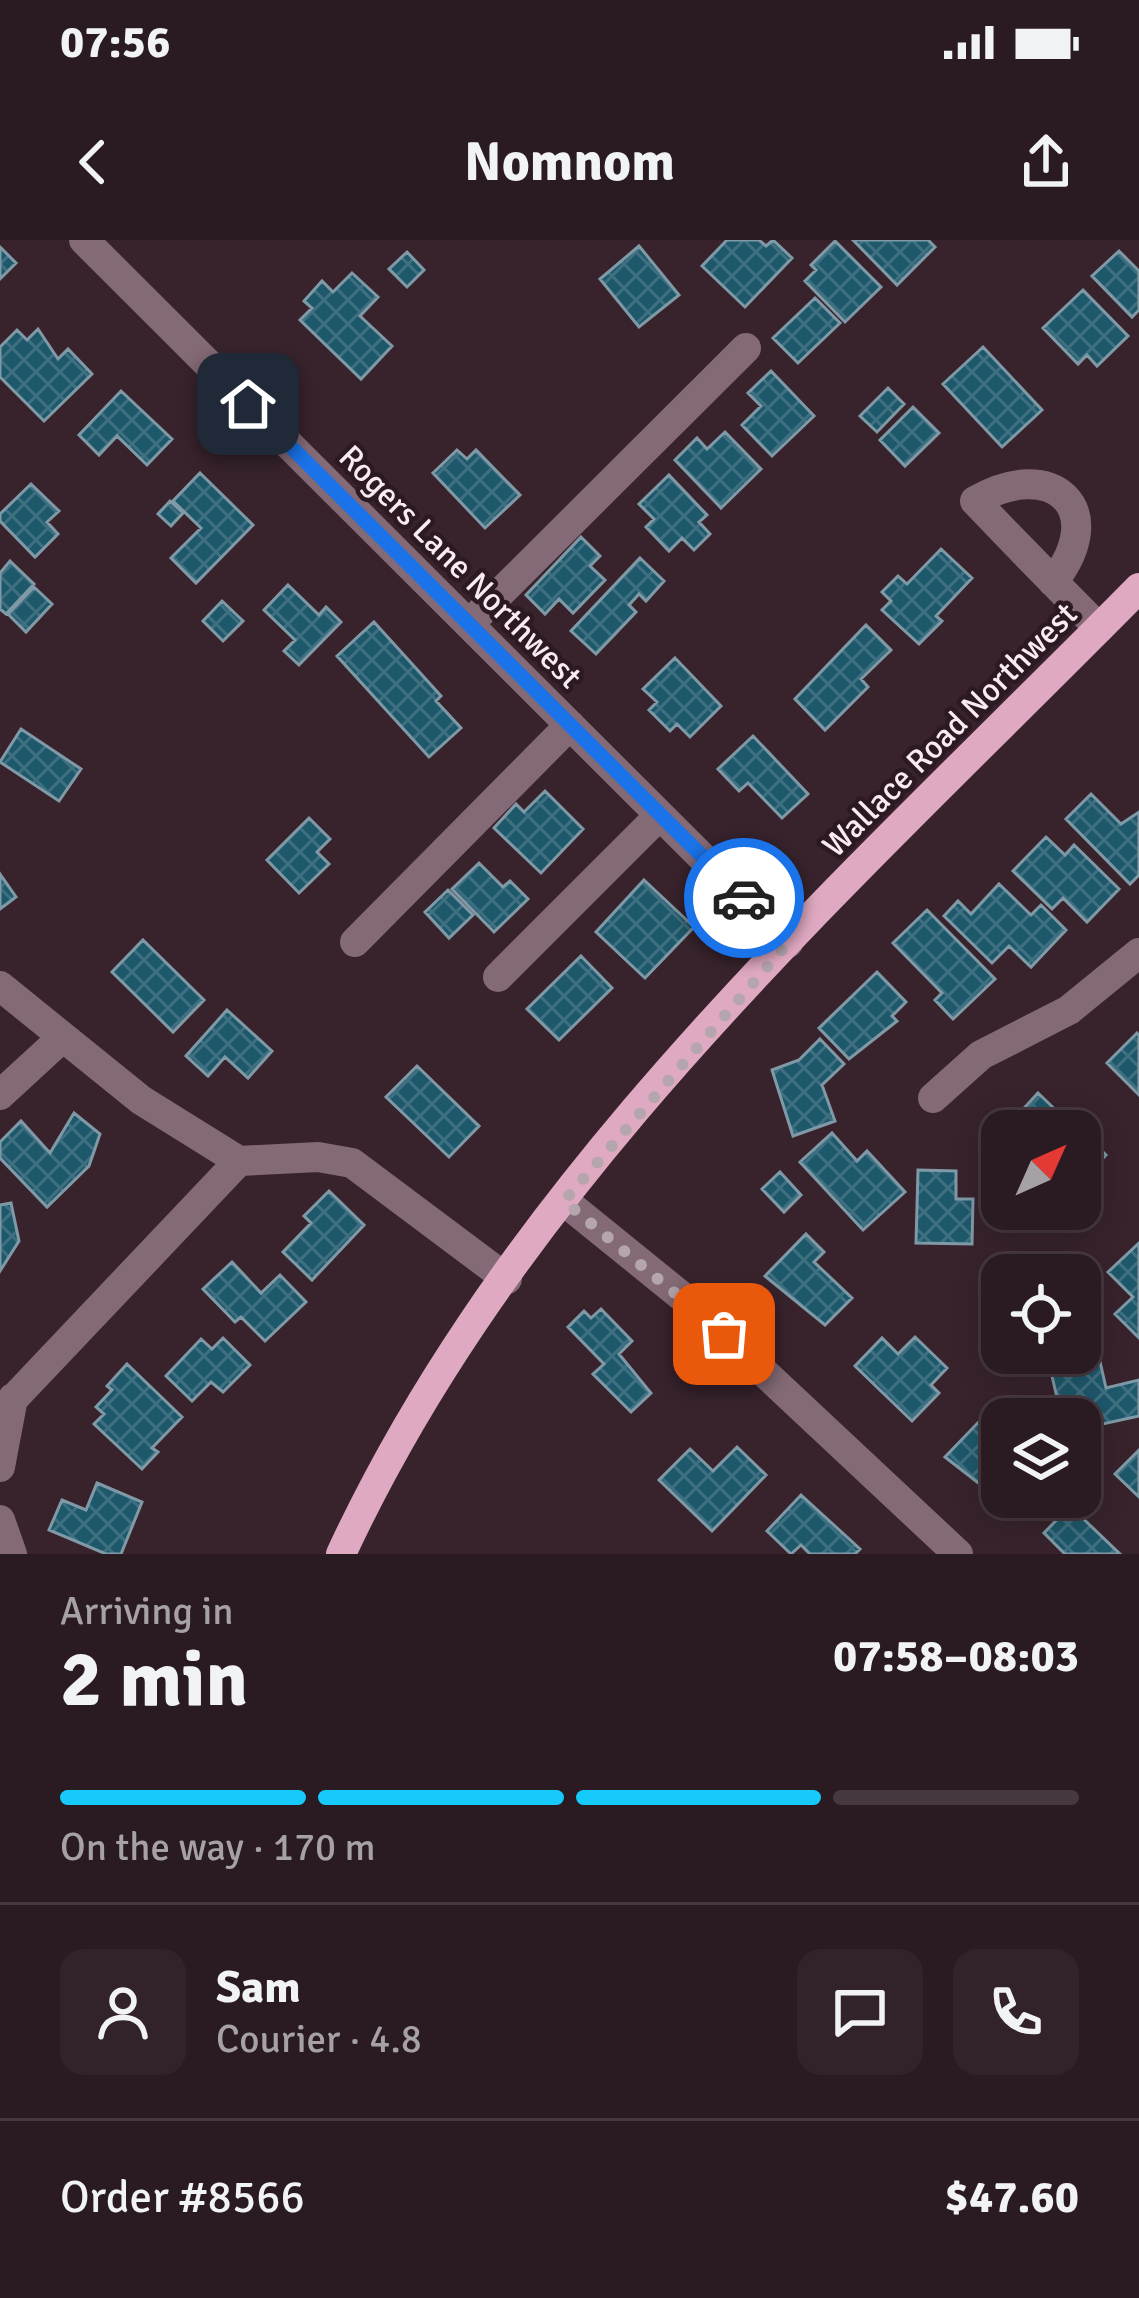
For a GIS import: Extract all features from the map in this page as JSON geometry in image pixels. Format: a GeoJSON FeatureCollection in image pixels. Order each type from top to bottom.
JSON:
{"type":"FeatureCollection","features":[{"type":"Feature","properties":{"kind":"main road","name":"Wallace Road Northwest"},"geometry":{"type":"LineString","coordinates":[[341,1554],[435,1386],[564,1201],[788,943],[1139,588]]}},
{"type":"Feature","properties":{"kind":"street","name":"Rogers Lane Northwest"},"geometry":{"type":"LineString","coordinates":[[84,240],[788,943]]}},
{"type":"Feature","properties":{"kind":"street"},"geometry":{"type":"LineString","coordinates":[[469,624],[746,348]]}},
{"type":"Feature","properties":{"kind":"street"},"geometry":{"type":"LineString","coordinates":[[1053,582],[1100,628]]}},
{"type":"Feature","properties":{"kind":"street"},"geometry":{"type":"LineString","coordinates":[[355,942],[570,725]]}},
{"type":"Feature","properties":{"kind":"street"},"geometry":{"type":"LineString","coordinates":[[498,977],[660,815]]}},
{"type":"Feature","properties":{"kind":"street"},"geometry":{"type":"LineString","coordinates":[[933,1098],[981,1055],[1069,1010],[1139,953]]}},
{"type":"Feature","properties":{"kind":"street"},"geometry":{"type":"LineString","coordinates":[[0,986],[141,1100],[239,1161],[318,1157],[352,1163],[507,1279]]}},
{"type":"Feature","properties":{"kind":"street"},"geometry":{"type":"LineString","coordinates":[[0,1095],[63,1037]]}},
{"type":"Feature","properties":{"kind":"street"},"geometry":{"type":"LineString","coordinates":[[0,1467],[6,1405],[239,1161]]}},
{"type":"Feature","properties":{"kind":"street"},"geometry":{"type":"LineString","coordinates":[[564,1201],[690,1303],[958,1554]]}},
{"type":"Feature","properties":{"kind":"street"},"geometry":{"type":"LineString","coordinates":[[0,1520],[12,1554]]}},
{"type":"Feature","properties":{"kind":"building"},"geometry":{"type":"Polygon","coordinates":[[[727,240],[759,240],[766,246],[773,240],[792,258],[745,307],[702,266],[727,240]]]}},
{"type":"Feature","properties":{"kind":"building"},"geometry":{"type":"Polygon","coordinates":[[[853,240],[928,240],[935,247],[897,285],[853,240]]]}},
{"type":"Feature","properties":{"kind":"building"},"geometry":{"type":"Polygon","coordinates":[[[835,241],[881,287],[845,322],[805,281],[816,270],[811,265],[835,241]]]}},
{"type":"Feature","properties":{"kind":"building"},"geometry":{"type":"Polygon","coordinates":[[[639,246],[679,295],[639,327],[600,279],[639,246]]]}},
{"type":"Feature","properties":{"kind":"building"},"geometry":{"type":"Polygon","coordinates":[[[0,247],[16,263],[0,279],[0,247]]]}},
{"type":"Feature","properties":{"kind":"building"},"geometry":{"type":"Polygon","coordinates":[[[1119,251],[1139,271],[1139,310],[1132,317],[1092,276],[1119,251]]]}},
{"type":"Feature","properties":{"kind":"building"},"geometry":{"type":"Polygon","coordinates":[[[407,252],[424,270],[407,287],[389,269],[407,252]]]}},
{"type":"Feature","properties":{"kind":"building"},"geometry":{"type":"Polygon","coordinates":[[[352,273],[378,297],[360,316],[392,346],[361,379],[300,320],[312,308],[304,301],[322,281],[333,292],[352,273]]]}},
{"type":"Feature","properties":{"kind":"building"},"geometry":{"type":"Polygon","coordinates":[[[1083,290],[1128,336],[1097,366],[1087,355],[1078,364],[1043,328],[1083,290]]]}},
{"type":"Feature","properties":{"kind":"building"},"geometry":{"type":"Polygon","coordinates":[[[815,298],[840,323],[798,363],[773,338],[815,298]]]}},
{"type":"Feature","properties":{"kind":"building"},"geometry":{"type":"Polygon","coordinates":[[[38,329],[58,359],[68,349],[92,374],[44,421],[0,377],[0,347],[17,330],[27,340],[38,329]]]}},
{"type":"Feature","properties":{"kind":"building"},"geometry":{"type":"Polygon","coordinates":[[[983,347],[1042,410],[1002,447],[943,384],[983,347]]]}},
{"type":"Feature","properties":{"kind":"building"},"geometry":{"type":"Polygon","coordinates":[[[771,371],[814,416],[772,456],[742,425],[761,406],[748,393],[771,371]]]}},
{"type":"Feature","properties":{"kind":"building"},"geometry":{"type":"Polygon","coordinates":[[[888,388],[904,404],[877,432],[860,416],[888,388]]]}},
{"type":"Feature","properties":{"kind":"building"},"geometry":{"type":"Polygon","coordinates":[[[121,391],[172,439],[147,465],[117,436],[99,455],[79,435],[121,391]]]}},
{"type":"Feature","properties":{"kind":"building"},"geometry":{"type":"Polygon","coordinates":[[[913,407],[939,433],[905,466],[880,440],[913,407]]]}},
{"type":"Feature","properties":{"kind":"building"},"geometry":{"type":"Polygon","coordinates":[[[725,432],[761,469],[721,508],[675,460],[697,438],[707,449],[725,432]]]}},
{"type":"Feature","properties":{"kind":"building"},"geometry":{"type":"Polygon","coordinates":[[[457,450],[467,459],[476,450],[520,495],[485,528],[433,473],[457,450]]]}},
{"type":"Feature","properties":{"kind":"building"},"geometry":{"type":"Polygon","coordinates":[[[200,473],[253,525],[196,583],[171,558],[201,528],[173,501],[200,473]]]}},
{"type":"Feature","properties":{"kind":"building"},"geometry":{"type":"Polygon","coordinates":[[[669,475],[707,515],[699,522],[710,534],[694,550],[682,538],[669,551],[646,527],[654,519],[639,504],[669,475]]]}},
{"type":"Feature","properties":{"kind":"building"},"geometry":{"type":"Polygon","coordinates":[[[31,484],[59,511],[47,522],[58,534],[35,557],[0,521],[0,514],[31,484]]]}},
{"type":"Feature","properties":{"kind":"building"},"geometry":{"type":"Polygon","coordinates":[[[170,501],[183,513],[171,526],[158,514],[170,501]]]}},
{"type":"Feature","properties":{"kind":"building"},"geometry":{"type":"Polygon","coordinates":[[[581,537],[600,556],[590,566],[605,580],[573,613],[559,599],[545,614],[526,595],[581,537]]]}},
{"type":"Feature","properties":{"kind":"building"},"geometry":{"type":"Polygon","coordinates":[[[941,549],[972,578],[936,616],[942,621],[919,644],[882,610],[891,601],[882,592],[898,576],[907,584],[941,549]]]}},
{"type":"Feature","properties":{"kind":"building"},"geometry":{"type":"Polygon","coordinates":[[[640,558],[664,581],[646,601],[639,594],[629,605],[636,612],[596,654],[571,631],[640,558]]]}},
{"type":"Feature","properties":{"kind":"building"},"geometry":{"type":"Polygon","coordinates":[[[10,561],[34,584],[6,614],[0,609],[0,573],[10,561]]]}},
{"type":"Feature","properties":{"kind":"building"},"geometry":{"type":"Polygon","coordinates":[[[288,585],[319,615],[326,607],[341,622],[299,665],[284,651],[295,640],[264,610],[288,585]]]}},
{"type":"Feature","properties":{"kind":"building"},"geometry":{"type":"Polygon","coordinates":[[[34,587],[52,604],[26,632],[8,614],[34,587]]]}},
{"type":"Feature","properties":{"kind":"building"},"geometry":{"type":"Polygon","coordinates":[[[222,601],[243,621],[223,641],[203,621],[222,601]]]}},
{"type":"Feature","properties":{"kind":"building"},"geometry":{"type":"Polygon","coordinates":[[[374,622],[441,696],[436,701],[461,728],[429,757],[337,656],[374,622]]]}},
{"type":"Feature","properties":{"kind":"building"},"geometry":{"type":"Polygon","coordinates":[[[866,625],[891,650],[861,679],[868,687],[825,730],[795,699],[866,625]]]}},
{"type":"Feature","properties":{"kind":"building"},"geometry":{"type":"Polygon","coordinates":[[[675,658],[721,706],[690,737],[677,724],[670,731],[649,710],[657,702],[643,689],[675,658]]]}},
{"type":"Feature","properties":{"kind":"building"},"geometry":{"type":"Polygon","coordinates":[[[21,729],[81,769],[59,801],[0,762],[21,729]]]}},
{"type":"Feature","properties":{"kind":"building"},"geometry":{"type":"Polygon","coordinates":[[[753,736],[808,794],[782,818],[748,783],[739,791],[718,769],[753,736]]]}},
{"type":"Feature","properties":{"kind":"building"},"geometry":{"type":"Polygon","coordinates":[[[545,791],[583,829],[541,873],[494,828],[516,804],[524,812],[545,791]]]}},
{"type":"Feature","properties":{"kind":"building"},"geometry":{"type":"Polygon","coordinates":[[[1091,794],[1121,824],[1139,812],[1139,875],[1130,884],[1066,819],[1091,794]]]}},
{"type":"Feature","properties":{"kind":"building"},"geometry":{"type":"Polygon","coordinates":[[[309,818],[330,839],[317,852],[329,864],[299,893],[267,860],[309,818]]]}},
{"type":"Feature","properties":{"kind":"building"},"geometry":{"type":"Polygon","coordinates":[[[1046,837],[1065,855],[1074,845],[1119,889],[1087,922],[1063,898],[1052,909],[1013,871],[1046,837]]]}},
{"type":"Feature","properties":{"kind":"building"},"geometry":{"type":"Polygon","coordinates":[[[479,863],[503,887],[510,881],[528,899],[494,932],[452,889],[479,863]]]}},
{"type":"Feature","properties":{"kind":"building"},"geometry":{"type":"Polygon","coordinates":[[[0,874],[16,897],[0,909],[0,874]]]}},
{"type":"Feature","properties":{"kind":"building"},"geometry":{"type":"Polygon","coordinates":[[[644,880],[694,927],[645,978],[596,932],[644,880]]]}},
{"type":"Feature","properties":{"kind":"building"},"geometry":{"type":"Polygon","coordinates":[[[999,884],[1031,915],[1041,905],[1066,930],[1031,967],[1009,946],[992,963],[944,916],[958,901],[971,914],[999,884]]]}},
{"type":"Feature","properties":{"kind":"building"},"geometry":{"type":"Polygon","coordinates":[[[448,890],[473,915],[449,938],[425,912],[448,890]]]}},
{"type":"Feature","properties":{"kind":"building"},"geometry":{"type":"Polygon","coordinates":[[[927,910],[995,979],[953,1019],[935,1000],[942,993],[893,943],[927,910]]]}},
{"type":"Feature","properties":{"kind":"building"},"geometry":{"type":"Polygon","coordinates":[[[143,940],[204,1000],[173,1032],[112,972],[143,940]]]}},
{"type":"Feature","properties":{"kind":"building"},"geometry":{"type":"Polygon","coordinates":[[[581,956],[612,988],[559,1040],[527,1009],[581,956]]]}},
{"type":"Feature","properties":{"kind":"building"},"geometry":{"type":"Polygon","coordinates":[[[877,972],[906,1002],[892,1016],[897,1021],[849,1059],[819,1028],[877,972]]]}},
{"type":"Feature","properties":{"kind":"building"},"geometry":{"type":"Polygon","coordinates":[[[227,1010],[272,1051],[248,1078],[225,1057],[208,1076],[186,1056],[227,1010]]]}},
{"type":"Feature","properties":{"kind":"building"},"geometry":{"type":"Polygon","coordinates":[[[1137,1033],[1139,1036],[1139,1095],[1107,1063],[1137,1033]]]}},
{"type":"Feature","properties":{"kind":"building"},"geometry":{"type":"Polygon","coordinates":[[[820,1039],[844,1064],[822,1085],[835,1121],[793,1136],[772,1070],[799,1060],[820,1039]]]}},
{"type":"Feature","properties":{"kind":"building"},"geometry":{"type":"Polygon","coordinates":[[[417,1066],[479,1126],[449,1157],[386,1097],[417,1066]]]}},
{"type":"Feature","properties":{"kind":"building"},"geometry":{"type":"Polygon","coordinates":[[[1038,1093],[1056,1110],[1022,1110],[1038,1093]]]}},
{"type":"Feature","properties":{"kind":"building"},"geometry":{"type":"Polygon","coordinates":[[[74,1113],[100,1134],[89,1166],[47,1207],[0,1158],[0,1142],[21,1121],[50,1153],[74,1113]]]}},
{"type":"Feature","properties":{"kind":"building"},"geometry":{"type":"Polygon","coordinates":[[[832,1133],[857,1161],[867,1151],[905,1192],[863,1230],[800,1162],[832,1133]]]}},
{"type":"Feature","properties":{"kind":"building"},"geometry":{"type":"Polygon","coordinates":[[[918,1170],[956,1171],[956,1199],[973,1199],[972,1244],[916,1243],[918,1170]]]}},
{"type":"Feature","properties":{"kind":"building"},"geometry":{"type":"Polygon","coordinates":[[[780,1172],[801,1195],[784,1212],[762,1189],[780,1172]]]}},
{"type":"Feature","properties":{"kind":"building"},"geometry":{"type":"Polygon","coordinates":[[[329,1191],[364,1225],[312,1280],[283,1252],[311,1223],[304,1216],[329,1191]]]}},
{"type":"Feature","properties":{"kind":"building"},"geometry":{"type":"Polygon","coordinates":[[[11,1203],[19,1241],[0,1271],[0,1205],[11,1203]]]}},
{"type":"Feature","properties":{"kind":"building"},"geometry":{"type":"Polygon","coordinates":[[[806,1234],[824,1252],[814,1262],[852,1298],[825,1325],[765,1276],[806,1234]]]}},
{"type":"Feature","properties":{"kind":"building"},"geometry":{"type":"Polygon","coordinates":[[[1139,1243],[1139,1338],[1115,1314],[1133,1297],[1108,1272],[1139,1243]]]}},
{"type":"Feature","properties":{"kind":"building"},"geometry":{"type":"Polygon","coordinates":[[[232,1262],[261,1293],[280,1275],[306,1302],[265,1341],[241,1317],[235,1322],[203,1289],[232,1262]]]}},
{"type":"Feature","properties":{"kind":"building"},"geometry":{"type":"Polygon","coordinates":[[[601,1309],[632,1341],[619,1354],[651,1393],[631,1412],[593,1374],[604,1364],[568,1327],[584,1311],[591,1318],[601,1309]]]}},
{"type":"Feature","properties":{"kind":"building"},"geometry":{"type":"Polygon","coordinates":[[[915,1337],[947,1368],[931,1385],[939,1393],[912,1421],[855,1366],[882,1338],[898,1354],[915,1337]]]}},
{"type":"Feature","properties":{"kind":"building"},"geometry":{"type":"Polygon","coordinates":[[[223,1338],[250,1365],[223,1392],[211,1382],[192,1401],[166,1376],[201,1339],[212,1349],[223,1338]]]}},
{"type":"Feature","properties":{"kind":"building"},"geometry":{"type":"Polygon","coordinates":[[[127,1364],[182,1417],[152,1448],[158,1452],[142,1469],[94,1424],[104,1414],[96,1407],[112,1390],[107,1386],[127,1364]]]}},
{"type":"Feature","properties":{"kind":"building"},"geometry":{"type":"Polygon","coordinates":[[[1101,1366],[1106,1388],[1139,1380],[1139,1416],[1101,1424],[1101,1398],[1057,1398],[1052,1374],[1101,1374],[1101,1366]]]}},
{"type":"Feature","properties":{"kind":"building"},"geometry":{"type":"Polygon","coordinates":[[[981,1420],[981,1485],[945,1457],[981,1420]]]}},
{"type":"Feature","properties":{"kind":"building"},"geometry":{"type":"Polygon","coordinates":[[[737,1447],[766,1475],[712,1531],[659,1480],[690,1449],[713,1471],[737,1447]]]}},
{"type":"Feature","properties":{"kind":"building"},"geometry":{"type":"Polygon","coordinates":[[[1139,1450],[1139,1497],[1115,1474],[1139,1450]]]}},
{"type":"Feature","properties":{"kind":"building"},"geometry":{"type":"Polygon","coordinates":[[[97,1483],[142,1502],[121,1554],[106,1554],[49,1530],[62,1500],[86,1510],[97,1483]]]}},
{"type":"Feature","properties":{"kind":"building"},"geometry":{"type":"Polygon","coordinates":[[[801,1495],[860,1549],[855,1554],[810,1554],[801,1545],[791,1554],[767,1531],[801,1495]]]}},
{"type":"Feature","properties":{"kind":"building"},"geometry":{"type":"Polygon","coordinates":[[[1058,1518],[1082,1518],[1120,1554],[1065,1554],[1044,1533],[1058,1518]]]}},
{"type":"Feature","properties":{"kind":"way so far"},"geometry":{"type":"LineString","coordinates":[[724,1334],[606,1231],[564,1201],[788,943],[744,898]]}},
{"type":"Feature","properties":{"kind":"route"},"geometry":{"type":"LineString","coordinates":[[248,404],[744,898]]}}]}
